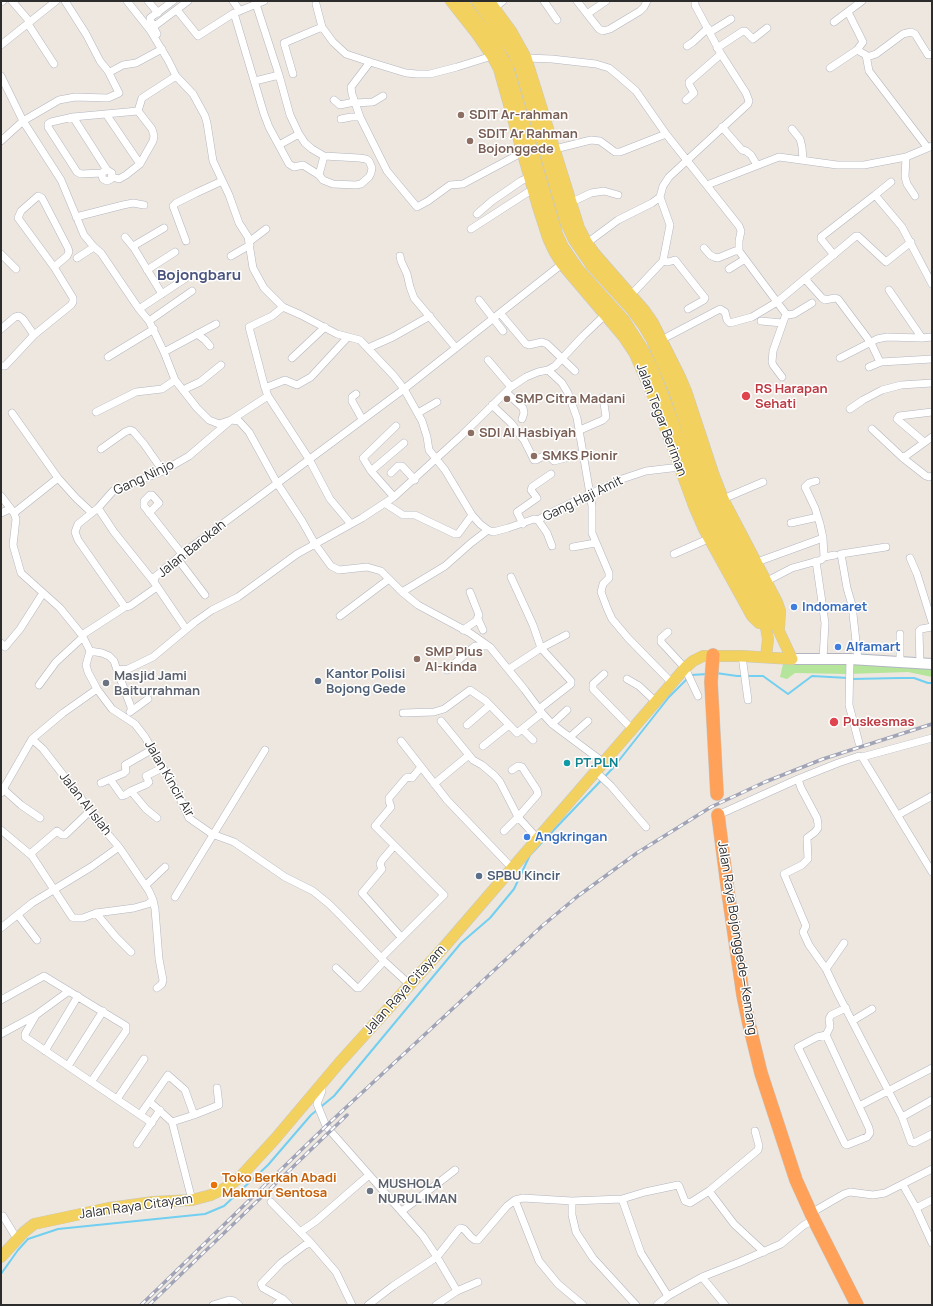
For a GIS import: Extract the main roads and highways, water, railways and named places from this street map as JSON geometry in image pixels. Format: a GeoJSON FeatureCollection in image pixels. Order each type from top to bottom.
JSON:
{"type":"FeatureCollection","features":[{"type":"Feature","properties":{"kind":"highway"},"geometry":{"type":"LineString","coordinates":[[712,661],[711,682],[718,794]]}},
{"type":"Feature","properties":{"kind":"highway","name":"Jalan Raya Bojonggede—Kemang"},"geometry":{"type":"LineString","coordinates":[[718,815],[729,900],[749,1024],[761,1073],[796,1180],[812,1216],[857,1305]]}},
{"type":"Feature","properties":{"kind":"main road","name":"Jalan Tegar Beriman"},"geometry":{"type":"LineString","coordinates":[[451,1],[478,34],[499,69],[557,234],[563,247],[578,269],[624,320],[652,368],[702,502],[716,526],[766,628],[768,639],[766,657]]}},
{"type":"Feature","properties":{"kind":"main road","name":"Jalan Tegar Beriman"},"geometry":{"type":"LineString","coordinates":[[462,1],[493,42],[507,65],[520,126],[523,152],[548,238],[562,264],[606,314],[623,336],[638,360],[655,400],[694,506],[757,562],[779,607],[779,632]]}},
{"type":"Feature","properties":{"kind":"main road","name":"Jalan Tegar Beriman"},"geometry":{"type":"LineString","coordinates":[[477,1],[494,7],[511,31],[526,58],[566,223],[574,240],[591,265],[643,325],[663,363],[674,390],[711,498],[716,526],[748,568],[792,659]]}},
{"type":"Feature","properties":{"kind":"main road","name":"Jalan Tegar Beriman"},"geometry":{"type":"LineString","coordinates":[[494,7],[541,120],[555,149],[579,228],[587,243],[654,323],[686,391],[723,499],[716,526]]}},
{"type":"Feature","properties":{"kind":"main road"},"geometry":{"type":"LineString","coordinates":[[481,25],[494,7]]}},
{"type":"Feature","properties":{"kind":"main road"},"geometry":{"type":"LineString","coordinates":[[609,270],[613,289]]}},
{"type":"Feature","properties":{"kind":"main road"},"geometry":{"type":"LineString","coordinates":[[652,368],[663,363]]}},
{"type":"Feature","properties":{"kind":"main road","name":"Jalan Raya Citayam"},"geometry":{"type":"LineString","coordinates":[[1,1257],[24,1232],[34,1224],[116,1207],[153,1202],[192,1200],[211,1195],[229,1186],[241,1176],[275,1139],[340,1062],[444,947],[537,838],[598,773],[602,762],[671,682],[686,670],[693,661],[703,656],[712,661],[742,656],[792,659]]}},
{"type":"Feature","properties":{"kind":"main road"},"geometry":{"type":"LineString","coordinates":[[792,659],[854,660],[932,664]]}},
{"type":"Feature","properties":{"kind":"waterway"},"geometry":{"type":"LineString","coordinates":[[716,673],[737,676],[763,676],[788,694],[812,676],[848,678]]}},
{"type":"Feature","properties":{"kind":"waterway"},"geometry":{"type":"LineString","coordinates":[[691,675],[708,674]]}},
{"type":"Feature","properties":{"kind":"waterway"},"geometry":{"type":"LineString","coordinates":[[1,1274],[28,1239],[58,1229],[205,1214],[224,1206],[268,1165],[311,1115],[334,1096],[461,943],[490,918],[514,889],[530,855],[613,768],[669,697],[688,678]]}},
{"type":"Feature","properties":{"kind":"waterway"},"geometry":{"type":"LineString","coordinates":[[852,679],[914,678],[932,683]]}},
{"type":"Feature","properties":{"kind":"railway"},"geometry":{"type":"LineString","coordinates":[[141,1305],[326,1126],[542,926],[578,896],[637,853],[711,807],[765,782],[823,759],[932,724]]}},
{"type":"Feature","properties":{"kind":"railway"},"geometry":{"type":"LineString","coordinates":[[149,1305],[347,1115]]}},
{"type":"Feature","properties":{"kind":"place","name":"SDIT Ar-rahman"},"geometry":{"type":"Point","coordinates":[461,115]}},
{"type":"Feature","properties":{"kind":"place","name":"SDIT Ar Rahman Bojonggede"},"geometry":{"type":"Point","coordinates":[470,141]}},
{"type":"Feature","properties":{"kind":"place","name":"RS Harapan Sehati"},"geometry":{"type":"Point","coordinates":[746,396]}},
{"type":"Feature","properties":{"kind":"place","name":"SMP Citra Madani"},"geometry":{"type":"Point","coordinates":[507,399]}},
{"type":"Feature","properties":{"kind":"place","name":"SDI Al Hasbiyah"},"geometry":{"type":"Point","coordinates":[471,433]}},
{"type":"Feature","properties":{"kind":"place","name":"SMKS Pionir"},"geometry":{"type":"Point","coordinates":[534,456]}},
{"type":"Feature","properties":{"kind":"place","name":"Indomaret"},"geometry":{"type":"Point","coordinates":[794,607]}},
{"type":"Feature","properties":{"kind":"place","name":"Alfamart"},"geometry":{"type":"Point","coordinates":[838,647]}},
{"type":"Feature","properties":{"kind":"place","name":"SMP Plus Al-kinda"},"geometry":{"type":"Point","coordinates":[417,659]}},
{"type":"Feature","properties":{"kind":"place","name":"Kantor Polisi Bojong Gede"},"geometry":{"type":"Point","coordinates":[318,681]}},
{"type":"Feature","properties":{"kind":"place","name":"Masjid Jami Baiturrahman"},"geometry":{"type":"Point","coordinates":[106,683]}},
{"type":"Feature","properties":{"kind":"place","name":"Puskesmas"},"geometry":{"type":"Point","coordinates":[834,722]}},
{"type":"Feature","properties":{"kind":"place","name":"PT.PLN"},"geometry":{"type":"Point","coordinates":[567,763]}},
{"type":"Feature","properties":{"kind":"place","name":"Angkringan"},"geometry":{"type":"Point","coordinates":[527,837]}},
{"type":"Feature","properties":{"kind":"place","name":"SPBU Kincir"},"geometry":{"type":"Point","coordinates":[479,876]}},
{"type":"Feature","properties":{"kind":"place","name":"Toko Berkah Abadi Makmur Sentosa"},"geometry":{"type":"Point","coordinates":[214,1185]}},
{"type":"Feature","properties":{"kind":"place","name":"MUSHOLA NURUL IMAN"},"geometry":{"type":"Point","coordinates":[370,1191]}},
{"type":"Feature","properties":{"kind":"district","name":"Bojongbaru"},"geometry":{"type":"Point","coordinates":[199,276]}}]}
